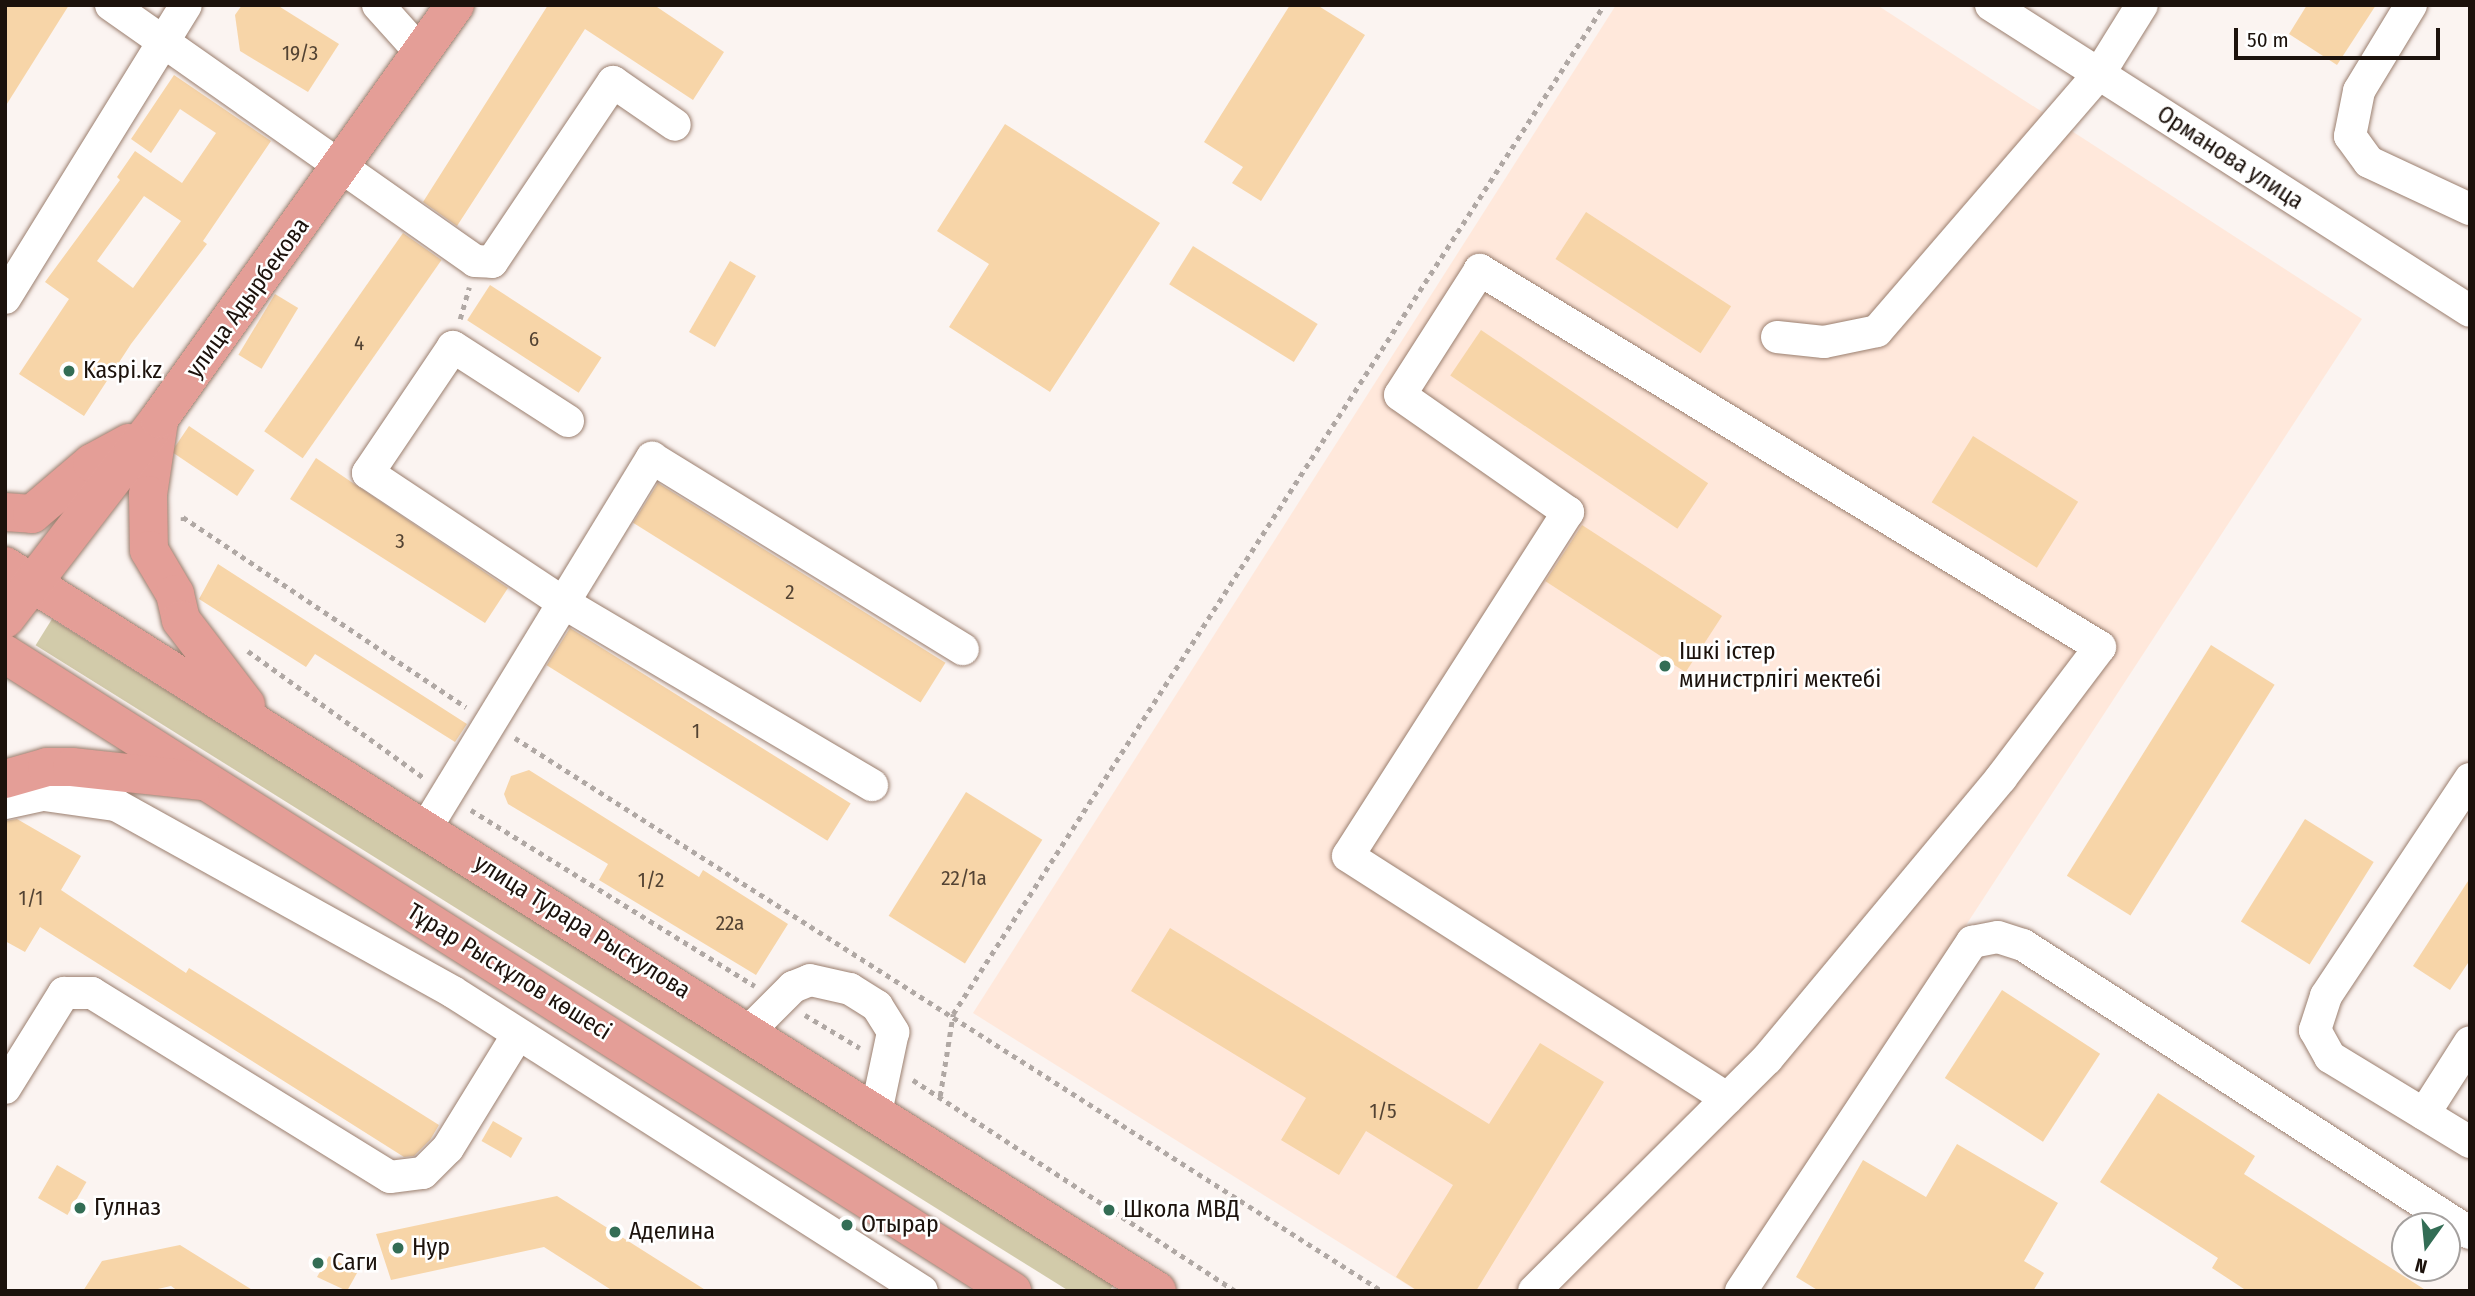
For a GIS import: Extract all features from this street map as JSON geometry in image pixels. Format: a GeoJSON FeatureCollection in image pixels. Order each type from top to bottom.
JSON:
{"type":"FeatureCollection","features":[{"type":"Feature","properties":{"kind":"main road","name":"улица Адырбекова"},"geometry":{"type":"LineString","coordinates":[[5,619],[18,574],[154,426],[455,5]]}},
{"type":"Feature","properties":{"kind":"main road"},"geometry":{"type":"LineString","coordinates":[[5,512],[32,514],[93,463],[154,426]]}},
{"type":"Feature","properties":{"kind":"main road"},"geometry":{"type":"LineString","coordinates":[[154,426],[148,495],[149,550],[175,594],[181,620],[265,728]]}},
{"type":"Feature","properties":{"kind":"main road","name":"улица Турара Рыскулова"},"geometry":{"type":"LineString","coordinates":[[18,574],[426,828],[1157,1291]]}},
{"type":"Feature","properties":{"kind":"main road","name":"Тұрар Рыскұлов көшесі"},"geometry":{"type":"LineString","coordinates":[[5,654],[1012,1291]]}},
{"type":"Feature","properties":{"kind":"main road"},"geometry":{"type":"LineString","coordinates":[[5,779],[47,767],[72,767],[207,782]]}},
{"type":"Feature","properties":{"kind":"street"},"geometry":{"type":"LineString","coordinates":[[111,5],[475,261],[492,262],[613,82],[675,125]]}},
{"type":"Feature","properties":{"kind":"street"},"geometry":{"type":"LineString","coordinates":[[5,298],[186,5]]}},
{"type":"Feature","properties":{"kind":"street"},"geometry":{"type":"LineString","coordinates":[[378,5],[422,54]]}},
{"type":"Feature","properties":{"kind":"street","name":"Орманова улица"},"geometry":{"type":"LineString","coordinates":[[1991,5],[2470,311]]}},
{"type":"Feature","properties":{"kind":"street"},"geometry":{"type":"LineString","coordinates":[[1777,337],[1824,342],[1877,331],[2099,74],[2142,5]]}},
{"type":"Feature","properties":{"kind":"street"},"geometry":{"type":"LineString","coordinates":[[2411,5],[2358,91],[2350,136],[2370,162],[2470,209]]}},
{"type":"Feature","properties":{"kind":"street"},"geometry":{"type":"LineString","coordinates":[[1534,1291],[1767,1059],[2001,778],[2100,647],[1480,270],[1400,395],[1567,512],[1348,856],[1727,1098]]}},
{"type":"Feature","properties":{"kind":"street"},"geometry":{"type":"LineString","coordinates":[[568,421],[453,347],[368,473],[564,603],[872,785]]}},
{"type":"Feature","properties":{"kind":"street"},"geometry":{"type":"LineString","coordinates":[[426,828],[652,458],[962,649]]}},
{"type":"Feature","properties":{"kind":"street"},"geometry":{"type":"LineString","coordinates":[[2470,779],[2318,1013],[2315,1030],[2330,1057],[2470,1142]]}},
{"type":"Feature","properties":{"kind":"street"},"geometry":{"type":"LineString","coordinates":[[5,803],[44,794],[116,805],[453,992],[906,1287]]}},
{"type":"Feature","properties":{"kind":"street"},"geometry":{"type":"LineString","coordinates":[[447,933],[453,992]]}},
{"type":"Feature","properties":{"kind":"street"},"geometry":{"type":"LineString","coordinates":[[1741,1291],[1972,942],[1998,937],[2022,945],[2470,1233]]}},
{"type":"Feature","properties":{"kind":"street"},"geometry":{"type":"LineString","coordinates":[[748,1032],[793,986],[810,980],[850,989],[877,1006],[893,1031],[889,1065],[876,1113]]}},
{"type":"Feature","properties":{"kind":"street"},"geometry":{"type":"LineString","coordinates":[[5,1088],[64,993],[92,993],[390,1177],[423,1173],[448,1148],[517,1036]]}},
{"type":"Feature","properties":{"kind":"street"},"geometry":{"type":"LineString","coordinates":[[2424,1114],[2470,1042]]}},
{"type":"Feature","properties":{"kind":"path"},"geometry":{"type":"LineString","coordinates":[[940,1097],[953,1014],[1604,5]]}},
{"type":"Feature","properties":{"kind":"path"},"geometry":{"type":"LineString","coordinates":[[453,347],[475,261]]}},
{"type":"Feature","properties":{"kind":"path"},"geometry":{"type":"LineString","coordinates":[[182,530],[183,517],[491,723],[953,1014],[1382,1291]]}},
{"type":"Feature","properties":{"kind":"path"},"geometry":{"type":"LineString","coordinates":[[243,647],[448,795],[613,901],[940,1097],[1236,1291]]}},
{"type":"Feature","properties":{"kind":"shaded area","name":"Ішкі істер министрлігі мектебі"},"geometry":{"type":"Polygon","coordinates":[[[1616,5],[1877,5],[2362,319],[1727,1291],[1417,1291],[973,1013],[1616,5]]]}},
{"type":"Feature","properties":{"kind":"shaded area"},"geometry":{"type":"Polygon","coordinates":[[[52,619],[1115,1283],[1110,1291],[1069,1291],[36,645],[52,619]]]}},
{"type":"Feature","properties":{"kind":"building"},"geometry":{"type":"Polygon","coordinates":[[[5,5],[69,5],[5,107],[5,5]]]}},
{"type":"Feature","properties":{"kind":"building"},"geometry":{"type":"Polygon","coordinates":[[[242,5],[277,5],[339,44],[308,92],[240,51],[235,15],[242,5]]]}},
{"type":"Feature","properties":{"kind":"building"},"geometry":{"type":"Polygon","coordinates":[[[548,5],[654,5],[724,52],[693,100],[585,29],[457,226],[423,202],[548,5]]]}},
{"type":"Feature","properties":{"kind":"building"},"geometry":{"type":"Polygon","coordinates":[[[1290,5],[1317,5],[1365,35],[1261,201],[1232,183],[1243,167],[1204,142],[1290,5]]]}},
{"type":"Feature","properties":{"kind":"building"},"geometry":{"type":"Polygon","coordinates":[[[2307,5],[2376,5],[2337,65],[2289,34],[2307,5]]]}},
{"type":"Feature","properties":{"kind":"building"},"geometry":{"type":"Polygon","coordinates":[[[174,75],[271,141],[203,241],[207,244],[131,344],[84,416],[19,374],[69,299],[45,282],[120,180],[117,177],[135,151],[182,183],[216,133],[180,109],[151,153],[131,139],[174,75]],[[144,196],[97,261],[133,288],[181,221],[144,196]]]}},
{"type":"Feature","properties":{"kind":"building"},"geometry":{"type":"Polygon","coordinates":[[[1005,124],[1160,223],[1050,392],[949,327],[989,264],[937,231],[1005,124]]]}},
{"type":"Feature","properties":{"kind":"building"},"geometry":{"type":"Polygon","coordinates":[[[1586,212],[1731,306],[1701,353],[1556,259],[1586,212]]]}},
{"type":"Feature","properties":{"kind":"building"},"geometry":{"type":"Polygon","coordinates":[[[403,233],[442,260],[303,458],[264,431],[403,233]]]}},
{"type":"Feature","properties":{"kind":"building"},"geometry":{"type":"Polygon","coordinates":[[[1193,246],[1318,324],[1294,362],[1169,284],[1193,246]]]}},
{"type":"Feature","properties":{"kind":"building"},"geometry":{"type":"Polygon","coordinates":[[[730,261],[756,276],[715,347],[689,332],[730,261]]]}},
{"type":"Feature","properties":{"kind":"building"},"geometry":{"type":"Polygon","coordinates":[[[490,285],[602,357],[579,393],[467,320],[490,285]]]}},
{"type":"Feature","properties":{"kind":"building"},"geometry":{"type":"Polygon","coordinates":[[[275,294],[298,308],[262,369],[238,355],[275,294]]]}},
{"type":"Feature","properties":{"kind":"building"},"geometry":{"type":"Polygon","coordinates":[[[1481,330],[1708,483],[1677,529],[1450,376],[1481,330]]]}},
{"type":"Feature","properties":{"kind":"building"},"geometry":{"type":"Polygon","coordinates":[[[189,426],[254,470],[237,496],[172,452],[189,426]]]}},
{"type":"Feature","properties":{"kind":"building"},"geometry":{"type":"Polygon","coordinates":[[[1973,436],[2078,502],[2037,568],[1932,502],[1973,436]]]}},
{"type":"Feature","properties":{"kind":"building"},"geometry":{"type":"Polygon","coordinates":[[[316,458],[508,588],[485,623],[290,499],[316,458]]]}},
{"type":"Feature","properties":{"kind":"building"},"geometry":{"type":"Polygon","coordinates":[[[658,483],[945,663],[921,703],[633,523],[658,483]]]}},
{"type":"Feature","properties":{"kind":"building"},"geometry":{"type":"Polygon","coordinates":[[[1582,525],[1722,616],[1686,672],[1546,581],[1582,525]]]}},
{"type":"Feature","properties":{"kind":"building"},"geometry":{"type":"Polygon","coordinates":[[[218,564],[467,724],[455,742],[315,654],[306,667],[199,599],[218,564]]]}},
{"type":"Feature","properties":{"kind":"building"},"geometry":{"type":"Polygon","coordinates":[[[570,628],[851,803],[827,841],[547,665],[570,628]]]}},
{"type":"Feature","properties":{"kind":"building"},"geometry":{"type":"Polygon","coordinates":[[[2211,645],[2275,685],[2130,915],[2067,876],[2211,645]]]}},
{"type":"Feature","properties":{"kind":"building"},"geometry":{"type":"Polygon","coordinates":[[[529,770],[699,877],[703,870],[788,924],[756,975],[599,880],[608,864],[508,804],[504,794],[511,776],[529,770]]]}},
{"type":"Feature","properties":{"kind":"building"},"geometry":{"type":"Polygon","coordinates":[[[966,792],[1042,840],[965,964],[889,916],[966,792]]]}},
{"type":"Feature","properties":{"kind":"building"},"geometry":{"type":"Polygon","coordinates":[[[17,819],[81,856],[61,890],[186,973],[189,968],[439,1125],[430,1140],[414,1156],[404,1157],[40,927],[25,952],[5,941],[5,821],[17,819]]]}},
{"type":"Feature","properties":{"kind":"building"},"geometry":{"type":"Polygon","coordinates":[[[2305,819],[2374,862],[2310,965],[2241,922],[2305,819]]]}},
{"type":"Feature","properties":{"kind":"building"},"geometry":{"type":"Polygon","coordinates":[[[2470,878],[2470,960],[2450,990],[2413,966],[2470,878]]]}},
{"type":"Feature","properties":{"kind":"building"},"geometry":{"type":"Polygon","coordinates":[[[1170,928],[1489,1124],[1540,1043],[1604,1082],[1476,1291],[1418,1291],[1396,1277],[1453,1185],[1366,1131],[1339,1175],[1281,1140],[1306,1098],[1131,991],[1170,928]]]}},
{"type":"Feature","properties":{"kind":"building"},"geometry":{"type":"Polygon","coordinates":[[[2002,990],[2100,1054],[2043,1142],[1945,1078],[2002,990]]]}},
{"type":"Feature","properties":{"kind":"building"},"geometry":{"type":"Polygon","coordinates":[[[2158,1093],[2255,1156],[2244,1174],[2391,1268],[2391,1282],[2413,1282],[2427,1291],[2247,1291],[2212,1268],[2218,1258],[2100,1182],[2158,1093]]]}},
{"type":"Feature","properties":{"kind":"building"},"geometry":{"type":"Polygon","coordinates":[[[493,1121],[522,1138],[511,1158],[482,1141],[493,1121]]]}},
{"type":"Feature","properties":{"kind":"building"},"geometry":{"type":"Polygon","coordinates":[[[1957,1144],[2058,1203],[2024,1261],[2044,1273],[2033,1291],[1819,1291],[1796,1277],[1863,1160],[1926,1197],[1957,1144]]]}},
{"type":"Feature","properties":{"kind":"building"},"geometry":{"type":"Polygon","coordinates":[[[57,1165],[86,1182],[67,1215],[38,1198],[57,1165]]]}},
{"type":"Feature","properties":{"kind":"building"},"geometry":{"type":"Polygon","coordinates":[[[557,1196],[707,1291],[613,1291],[544,1247],[391,1280],[376,1234],[557,1196]]]}},
{"type":"Feature","properties":{"kind":"building"},"geometry":{"type":"Polygon","coordinates":[[[180,1245],[254,1291],[178,1291],[171,1286],[149,1291],[83,1291],[102,1261],[180,1245]]]}},
{"type":"Feature","properties":{"kind":"building"},"geometry":{"type":"Polygon","coordinates":[[[329,1256],[357,1273],[347,1291],[317,1277],[329,1256]]]}},
{"type":"Feature","properties":{"kind":"place","name":"Kaspi.kz"},"geometry":{"type":"Point","coordinates":[69,371]}},
{"type":"Feature","properties":{"kind":"place","name":"Ішкі істер министрлігі мектебі"},"geometry":{"type":"Point","coordinates":[1665,666]}},
{"type":"Feature","properties":{"kind":"place","name":"Гулназ"},"geometry":{"type":"Point","coordinates":[80,1208]}},
{"type":"Feature","properties":{"kind":"place","name":"Школа МВД"},"geometry":{"type":"Point","coordinates":[1109,1210]}},
{"type":"Feature","properties":{"kind":"place","name":"Отырар"},"geometry":{"type":"Point","coordinates":[847,1225]}},
{"type":"Feature","properties":{"kind":"place","name":"Аделина"},"geometry":{"type":"Point","coordinates":[615,1232]}},
{"type":"Feature","properties":{"kind":"place","name":"Нур"},"geometry":{"type":"Point","coordinates":[398,1248]}},
{"type":"Feature","properties":{"kind":"place","name":"Саги"},"geometry":{"type":"Point","coordinates":[318,1263]}}]}
